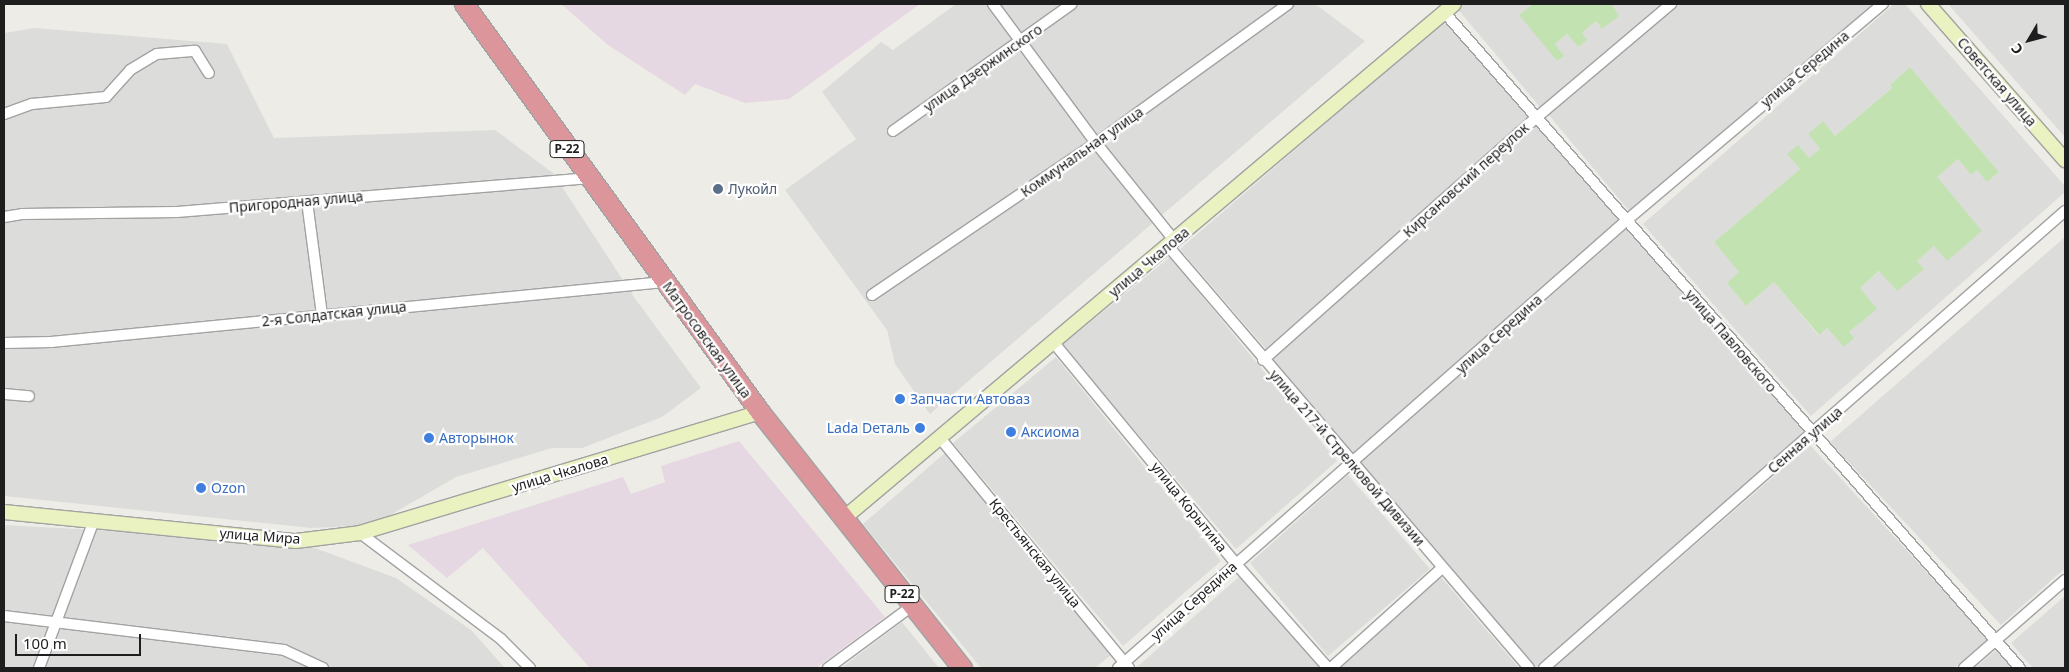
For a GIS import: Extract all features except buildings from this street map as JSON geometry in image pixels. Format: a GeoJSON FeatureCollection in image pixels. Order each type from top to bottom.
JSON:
{"type":"FeatureCollection","features":[{"type":"Feature","properties":{"kind":"highway","name":"Матросовская улица"},"geometry":{"type":"LineString","coordinates":[[464,4],[588,178],[760,412],[843,520],[962,668]]}},
{"type":"Feature","properties":{"kind":"street","name":"улица 217-й Стрелковой Дивизии"},"geometry":{"type":"LineString","coordinates":[[993,4],[1171,243],[1263,360],[1529,668]]}},
{"type":"Feature","properties":{"kind":"street","name":"улица Дзержинского"},"geometry":{"type":"LineString","coordinates":[[893,131],[1022,42],[1072,4]]}},
{"type":"Feature","properties":{"kind":"street","name":"Коммунальная улица"},"geometry":{"type":"LineString","coordinates":[[872,295],[1096,143],[1288,4]]}},
{"type":"Feature","properties":{"kind":"street","name":"Кирсановский переулок"},"geometry":{"type":"LineString","coordinates":[[1263,360],[1536,118],[1671,4]]}},
{"type":"Feature","properties":{"kind":"street","name":"улица Середина"},"geometry":{"type":"LineString","coordinates":[[1124,666],[1236,564],[1352,464],[1627,220],[1883,4]]}},
{"type":"Feature","properties":{"kind":"street","name":"Советская улица"},"geometry":{"type":"LineString","coordinates":[[1928,4],[2065,160]]}},
{"type":"Feature","properties":{"kind":"street","name":"улица Павловского"},"geometry":{"type":"LineString","coordinates":[[1449,8],[1536,118],[1627,220],[1812,435],[2020,668]]}},
{"type":"Feature","properties":{"kind":"street","name":"улица Чкалова"},"geometry":{"type":"LineString","coordinates":[[843,520],[1449,8]]}},
{"type":"Feature","properties":{"kind":"street"},"geometry":{"type":"LineString","coordinates":[[4,114],[32,104],[106,98],[130,70],[157,54],[195,51],[209,73]]}},
{"type":"Feature","properties":{"kind":"street","name":"Пригородная улица"},"geometry":{"type":"LineString","coordinates":[[4,217],[22,214],[177,212],[588,178]]}},
{"type":"Feature","properties":{"kind":"street"},"geometry":{"type":"LineString","coordinates":[[307,201],[322,315]]}},
{"type":"Feature","properties":{"kind":"street","name":"Сенная улица"},"geometry":{"type":"LineString","coordinates":[[1544,668],[1812,435],[2065,211]]}},
{"type":"Feature","properties":{"kind":"street","name":"2-я Солдатская улица"},"geometry":{"type":"LineString","coordinates":[[4,342],[51,342],[664,282]]}},
{"type":"Feature","properties":{"kind":"street","name":"улица Корытина"},"geometry":{"type":"LineString","coordinates":[[1054,343],[1236,564],[1329,668]]}},
{"type":"Feature","properties":{"kind":"street"},"geometry":{"type":"LineString","coordinates":[[4,394],[29,396]]}},
{"type":"Feature","properties":{"kind":"street","name":"улица Чкалова"},"geometry":{"type":"LineString","coordinates":[[360,533],[760,412]]}},
{"type":"Feature","properties":{"kind":"street","name":"Крестьянская улица"},"geometry":{"type":"LineString","coordinates":[[940,438],[1124,666]]}},
{"type":"Feature","properties":{"kind":"street","name":"улица Мира"},"geometry":{"type":"LineString","coordinates":[[4,512],[296,541],[360,533]]}},
{"type":"Feature","properties":{"kind":"street"},"geometry":{"type":"LineString","coordinates":[[39,668],[94,520]]}},
{"type":"Feature","properties":{"kind":"street"},"geometry":{"type":"LineString","coordinates":[[360,533],[500,639],[530,668]]}},
{"type":"Feature","properties":{"kind":"street"},"geometry":{"type":"LineString","coordinates":[[1329,668],[1442,568]]}},
{"type":"Feature","properties":{"kind":"street"},"geometry":{"type":"LineString","coordinates":[[1964,668],[2065,580]]}},
{"type":"Feature","properties":{"kind":"street"},"geometry":{"type":"LineString","coordinates":[[828,668],[912,606]]}},
{"type":"Feature","properties":{"kind":"street"},"geometry":{"type":"LineString","coordinates":[[4,616],[284,650],[323,668]]}},
{"type":"Feature","properties":{"kind":"shaded area"},"geometry":{"type":"Polygon","coordinates":[[[561,4],[920,4],[789,99],[745,103],[695,84],[685,95],[608,45],[561,4]]]}},
{"type":"Feature","properties":{"kind":"shaded area"},"geometry":{"type":"Polygon","coordinates":[[[956,4],[1315,4],[1365,41],[930,414],[895,364],[887,330],[785,190],[856,139],[822,92],[881,42],[893,50],[956,4]]]}},
{"type":"Feature","properties":{"kind":"shaded area"},"geometry":{"type":"Polygon","coordinates":[[[1460,4],[1533,4],[1520,15],[1555,44],[1567,34],[1578,47],[1582,33],[1596,21],[1602,29],[1618,15],[1612,4],[1663,4],[1540,107],[1456,7],[1460,4]]]}},
{"type":"Feature","properties":{"kind":"shaded area"},"geometry":{"type":"Polygon","coordinates":[[[1679,4],[1877,4],[1630,212],[1548,114],[1679,4]]]}},
{"type":"Feature","properties":{"kind":"shaded area"},"geometry":{"type":"Polygon","coordinates":[[[1894,4],[1905,4],[2065,186],[2065,192],[1811,416],[1643,224],[1894,4]],[[1910,67],[1890,85],[1892,88],[1835,136],[1823,122],[1808,134],[1820,149],[1809,159],[1788,154],[1800,169],[1714,242],[1740,272],[1727,283],[1746,306],[1774,282],[1818,335],[1827,328],[1844,347],[1849,332],[1876,309],[1859,288],[1880,271],[1897,291],[1923,268],[1917,261],[1934,246],[1937,177],[1958,159],[1971,175],[1977,170],[1987,182],[1999,172],[1910,67]]]}},
{"type":"Feature","properties":{"kind":"shaded area"},"geometry":{"type":"Polygon","coordinates":[[[1948,4],[2065,4],[2065,137],[1948,4]]]}},
{"type":"Feature","properties":{"kind":"shaded area"},"geometry":{"type":"Polygon","coordinates":[[[1445,20],[1528,116],[1266,349],[1180,249],[1445,20]]]}},
{"type":"Feature","properties":{"kind":"shaded area"},"geometry":{"type":"Polygon","coordinates":[[[35,28],[227,44],[274,138],[495,130],[553,173],[634,297],[701,388],[662,417],[582,448],[552,448],[456,477],[373,525],[312,528],[4,496],[4,33],[35,28]]]}},
{"type":"Feature","properties":{"kind":"shaded area"},"geometry":{"type":"Polygon","coordinates":[[[1535,123],[1620,219],[1351,459],[1268,361],[1535,123]]]}},
{"type":"Feature","properties":{"kind":"shaded area"},"geometry":{"type":"Polygon","coordinates":[[[1627,229],[1805,433],[1535,668],[1357,465],[1627,229]]]}},
{"type":"Feature","properties":{"kind":"shaded area"},"geometry":{"type":"Polygon","coordinates":[[[2065,237],[2065,568],[2001,625],[1830,442],[2065,237]]]}},
{"type":"Feature","properties":{"kind":"shaded area"},"geometry":{"type":"Polygon","coordinates":[[[1170,257],[1337,461],[1236,549],[1062,345],[1170,257]]]}},
{"type":"Feature","properties":{"kind":"shaded area"},"geometry":{"type":"Polygon","coordinates":[[[1056,357],[1221,561],[1123,646],[953,443],[1056,357]]]}},
{"type":"Feature","properties":{"kind":"shaded area"},"geometry":{"type":"Polygon","coordinates":[[[739,441],[885,617],[816,668],[590,668],[483,548],[447,578],[408,545],[623,477],[631,494],[665,482],[661,466],[739,441]]]}},
{"type":"Feature","properties":{"kind":"shaded area"},"geometry":{"type":"Polygon","coordinates":[[[1810,445],[1988,639],[1954,668],[1553,668],[1810,445]]]}},
{"type":"Feature","properties":{"kind":"shaded area"},"geometry":{"type":"Polygon","coordinates":[[[946,452],[1112,654],[1095,668],[981,668],[863,524],[946,452]]]}},
{"type":"Feature","properties":{"kind":"shaded area"},"geometry":{"type":"Polygon","coordinates":[[[1348,475],[1430,569],[1328,656],[1250,563],[1348,475]]]}},
{"type":"Feature","properties":{"kind":"shaded area"},"geometry":{"type":"Polygon","coordinates":[[[4,525],[296,541],[396,578],[471,630],[505,668],[4,668],[4,525]]]}},
{"type":"Feature","properties":{"kind":"shaded area"},"geometry":{"type":"Polygon","coordinates":[[[1240,576],[1322,668],[1137,667],[1240,576]]]}},
{"type":"Feature","properties":{"kind":"shaded area"},"geometry":{"type":"Polygon","coordinates":[[[1440,576],[1519,668],[1341,668],[1440,576]]]}},
{"type":"Feature","properties":{"kind":"shaded area"},"geometry":{"type":"Polygon","coordinates":[[[2065,596],[2065,668],[2033,668],[2011,643],[2065,596]]]}},
{"type":"Feature","properties":{"kind":"shaded area"},"geometry":{"type":"Polygon","coordinates":[[[902,622],[939,668],[841,668],[902,622]]]}},
{"type":"Feature","properties":{"kind":"shaded area"},"geometry":{"type":"Polygon","coordinates":[[[1996,650],[2013,668],[1975,668],[1996,650]]]}},
{"type":"Feature","properties":{"kind":"green space"},"geometry":{"type":"Polygon","coordinates":[[[1533,4],[1612,4],[1619,16],[1602,29],[1596,21],[1582,33],[1587,40],[1578,47],[1567,34],[1555,44],[1564,56],[1557,61],[1519,15],[1533,4]]]}},
{"type":"Feature","properties":{"kind":"green space"},"geometry":{"type":"Polygon","coordinates":[[[1910,67],[1999,172],[1987,182],[1977,170],[1971,175],[1958,159],[1937,177],[1982,231],[1947,261],[1934,246],[1917,261],[1924,269],[1897,291],[1879,271],[1860,288],[1877,309],[1849,332],[1854,338],[1844,347],[1827,328],[1819,335],[1774,282],[1746,306],[1727,283],[1739,272],[1714,242],[1800,169],[1787,154],[1798,145],[1809,158],[1820,149],[1808,134],[1823,121],[1835,136],[1892,88],[1890,85],[1910,67]]]}},
{"type":"Feature","properties":{"kind":"place","name":"Лукойл"},"geometry":{"type":"Point","coordinates":[718,189]}},
{"type":"Feature","properties":{"kind":"place","name":"Запчасти Автоваз"},"geometry":{"type":"Point","coordinates":[900,399]}},
{"type":"Feature","properties":{"kind":"place","name":"Lada Dеталь"},"geometry":{"type":"Point","coordinates":[920,428]}},
{"type":"Feature","properties":{"kind":"place","name":"Аксиома"},"geometry":{"type":"Point","coordinates":[1011,432]}},
{"type":"Feature","properties":{"kind":"place","name":"Авторынок"},"geometry":{"type":"Point","coordinates":[429,438]}},
{"type":"Feature","properties":{"kind":"place","name":"Ozon"},"geometry":{"type":"Point","coordinates":[201,488]}}]}
